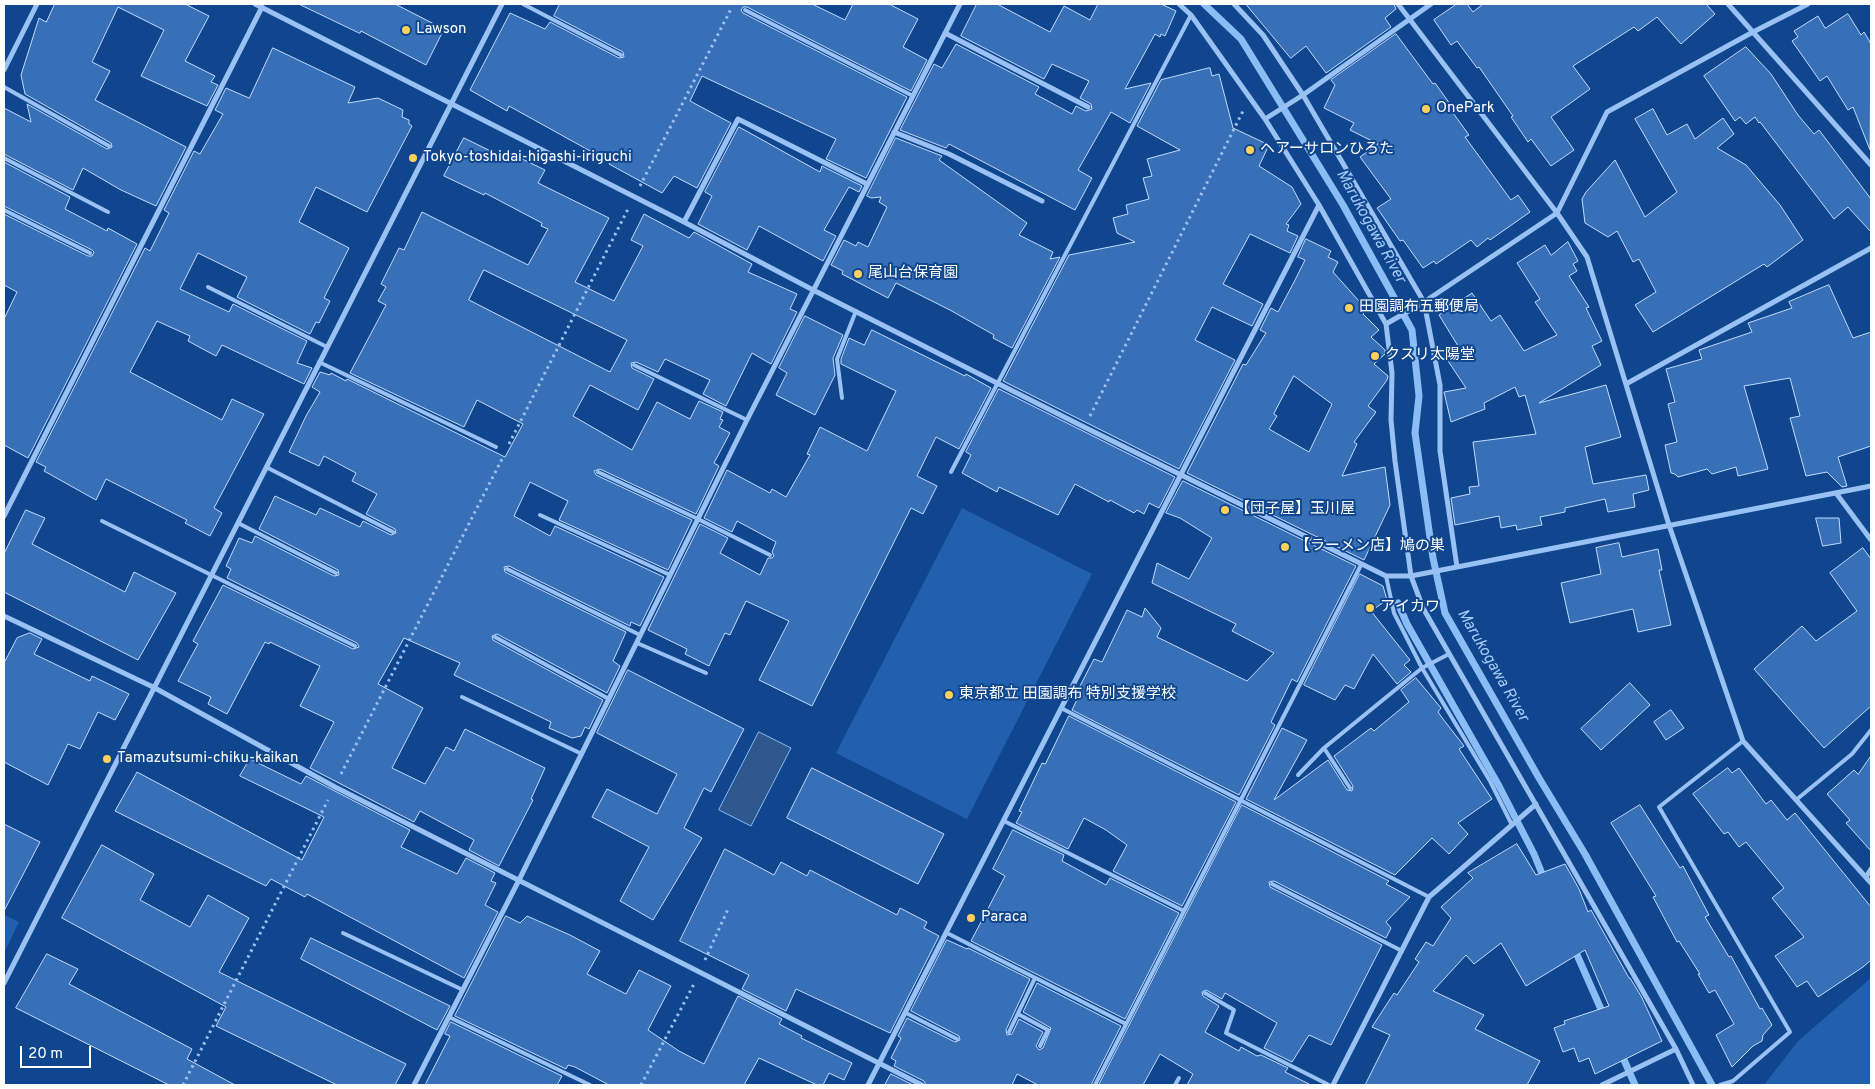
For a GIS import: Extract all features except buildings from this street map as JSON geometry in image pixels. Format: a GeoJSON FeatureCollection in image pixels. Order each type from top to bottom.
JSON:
{"type":"FeatureCollection","features":[{"type":"Feature","properties":{"kind":"street"},"geometry":{"type":"LineString","coordinates":[[4,70],[37,4]]}},
{"type":"Feature","properties":{"kind":"street"},"geometry":{"type":"LineString","coordinates":[[255,4],[1084,428],[1386,576],[1411,576],[1871,486]]}},
{"type":"Feature","properties":{"kind":"street"},"geometry":{"type":"LineString","coordinates":[[4,983],[502,4]]}},
{"type":"Feature","properties":{"kind":"street"},"geometry":{"type":"LineString","coordinates":[[414,1085],[519,880],[747,420],[815,291],[867,184],[960,4]]}},
{"type":"Feature","properties":{"kind":"street"},"geometry":{"type":"LineString","coordinates":[[1179,4],[1191,15],[1265,118],[1319,205],[1386,324],[1392,373],[1391,420],[1411,576],[1423,608],[1676,1049],[1693,1085]]}},
{"type":"Feature","properties":{"kind":"street"},"geometry":{"type":"LineString","coordinates":[[1234,4],[1263,35],[1303,95],[1424,302],[1440,385],[1440,451],[1457,567]]}},
{"type":"Feature","properties":{"kind":"street"},"geometry":{"type":"LineString","coordinates":[[1398,4],[1557,213],[1587,257],[1669,525],[1743,741],[1871,884]]}},
{"type":"Feature","properties":{"kind":"street"},"geometry":{"type":"LineString","coordinates":[[1265,118],[1303,95],[1431,4]]}},
{"type":"Feature","properties":{"kind":"street"},"geometry":{"type":"LineString","coordinates":[[1728,4],[1871,165]]}},
{"type":"Feature","properties":{"kind":"street"},"geometry":{"type":"LineString","coordinates":[[1386,324],[1424,302],[1557,213],[1607,112],[1808,4]]}},
{"type":"Feature","properties":{"kind":"street"},"geometry":{"type":"LineString","coordinates":[[4,516],[262,7]]}},
{"type":"Feature","properties":{"kind":"street"},"geometry":{"type":"LineString","coordinates":[[945,33],[1088,107]]}},
{"type":"Feature","properties":{"kind":"street"},"geometry":{"type":"LineString","coordinates":[[684,222],[738,119],[867,184]]}},
{"type":"Feature","properties":{"kind":"street"},"geometry":{"type":"LineString","coordinates":[[894,132],[950,154],[1042,201]]}},
{"type":"Feature","properties":{"kind":"street"},"geometry":{"type":"LineString","coordinates":[[868,1085],[1319,205]]}},
{"type":"Feature","properties":{"kind":"street"},"geometry":{"type":"LineString","coordinates":[[1626,384],[1871,248]]}},
{"type":"Feature","properties":{"kind":"street"},"geometry":{"type":"LineString","coordinates":[[1836,493],[1871,540]]}},
{"type":"Feature","properties":{"kind":"street"},"geometry":{"type":"LineString","coordinates":[[4,616],[153,687],[335,786],[922,1085]]}},
{"type":"Feature","properties":{"kind":"street"},"geometry":{"type":"LineString","coordinates":[[1334,1085],[1429,897],[1536,804]]}},
{"type":"Feature","properties":{"kind":"street"},"geometry":{"type":"LineString","coordinates":[[1866,877],[1871,869]]}},
{"type":"Feature","properties":{"kind":"street"},"geometry":{"type":"LineString","coordinates":[[1602,1085],[1676,1049]]}},
{"type":"Feature","properties":{"kind":"lane"},"geometry":{"type":"LineString","coordinates":[[523,4],[621,55]]}},
{"type":"Feature","properties":{"kind":"lane"},"geometry":{"type":"LineString","coordinates":[[745,10],[913,96]]}},
{"type":"Feature","properties":{"kind":"lane"},"geometry":{"type":"LineString","coordinates":[[951,472],[1191,15]]}},
{"type":"Feature","properties":{"kind":"lane"},"geometry":{"type":"LineString","coordinates":[[4,87],[109,146]]}},
{"type":"Feature","properties":{"kind":"lane"},"geometry":{"type":"LineString","coordinates":[[4,158],[108,212]]}},
{"type":"Feature","properties":{"kind":"lane"},"geometry":{"type":"LineString","coordinates":[[4,210],[90,254]]}},
{"type":"Feature","properties":{"kind":"lane"},"geometry":{"type":"LineString","coordinates":[[208,287],[327,347]]}},
{"type":"Feature","properties":{"kind":"lane"},"geometry":{"type":"LineString","coordinates":[[842,398],[837,359],[856,312]]}},
{"type":"Feature","properties":{"kind":"lane"},"geometry":{"type":"LineString","coordinates":[[319,362],[496,447]]}},
{"type":"Feature","properties":{"kind":"lane"},"geometry":{"type":"LineString","coordinates":[[634,365],[747,420]]}},
{"type":"Feature","properties":{"kind":"lane"},"geometry":{"type":"LineString","coordinates":[[266,467],[392,532]]}},
{"type":"Feature","properties":{"kind":"lane"},"geometry":{"type":"LineString","coordinates":[[598,472],[770,555]]}},
{"type":"Feature","properties":{"kind":"lane"},"geometry":{"type":"LineString","coordinates":[[540,516],[670,575]]}},
{"type":"Feature","properties":{"kind":"lane"},"geometry":{"type":"LineString","coordinates":[[102,521],[355,646]]}},
{"type":"Feature","properties":{"kind":"lane"},"geometry":{"type":"LineString","coordinates":[[238,523],[336,573]]}},
{"type":"Feature","properties":{"kind":"lane"},"geometry":{"type":"LineString","coordinates":[[1095,1085],[1361,565]]}},
{"type":"Feature","properties":{"kind":"lane"},"geometry":{"type":"LineString","coordinates":[[507,569],[640,635]]}},
{"type":"Feature","properties":{"kind":"lane"},"geometry":{"type":"LineString","coordinates":[[1386,576],[1394,613],[1490,781],[1512,825]]}},
{"type":"Feature","properties":{"kind":"lane"},"geometry":{"type":"LineString","coordinates":[[495,637],[609,699]]}},
{"type":"Feature","properties":{"kind":"lane"},"geometry":{"type":"LineString","coordinates":[[637,642],[706,672]]}},
{"type":"Feature","properties":{"kind":"lane"},"geometry":{"type":"LineString","coordinates":[[1298,775],[1324,748],[1424,667],[1449,654]]}},
{"type":"Feature","properties":{"kind":"lane"},"geometry":{"type":"LineString","coordinates":[[462,697],[582,754]]}},
{"type":"Feature","properties":{"kind":"lane"},"geometry":{"type":"LineString","coordinates":[[1061,708],[1429,897]]}},
{"type":"Feature","properties":{"kind":"lane"},"geometry":{"type":"LineString","coordinates":[[1796,800],[1852,754],[1871,730]]}},
{"type":"Feature","properties":{"kind":"lane"},"geometry":{"type":"LineString","coordinates":[[1720,1085],[1733,1080],[1790,1032],[1659,807],[1743,741]]}},
{"type":"Feature","properties":{"kind":"lane"},"geometry":{"type":"LineString","coordinates":[[1324,748],[1350,788]]}},
{"type":"Feature","properties":{"kind":"lane"},"geometry":{"type":"LineString","coordinates":[[1004,821],[1184,911]]}},
{"type":"Feature","properties":{"kind":"lane"},"geometry":{"type":"LineString","coordinates":[[1272,884],[1402,951]]}},
{"type":"Feature","properties":{"kind":"lane"},"geometry":{"type":"LineString","coordinates":[[343,933],[463,990]]}},
{"type":"Feature","properties":{"kind":"lane"},"geometry":{"type":"LineString","coordinates":[[947,933],[1126,1024]]}},
{"type":"Feature","properties":{"kind":"lane"},"geometry":{"type":"LineString","coordinates":[[1009,1032],[1035,978]]}},
{"type":"Feature","properties":{"kind":"lane"},"geometry":{"type":"LineString","coordinates":[[1205,992],[1234,1010],[1226,1033],[1330,1085]]}},
{"type":"Feature","properties":{"kind":"lane"},"geometry":{"type":"LineString","coordinates":[[906,1014],[957,1039]]}},
{"type":"Feature","properties":{"kind":"lane"},"geometry":{"type":"LineString","coordinates":[[1018,1014],[1048,1030],[1040,1046]]}},
{"type":"Feature","properties":{"kind":"lane"},"geometry":{"type":"LineString","coordinates":[[449,1017],[590,1085]]}},
{"type":"Feature","properties":{"kind":"lane"},"geometry":{"type":"LineString","coordinates":[[1175,1085],[1179,1078]]}},
{"type":"Feature","properties":{"kind":"path"},"geometry":{"type":"LineString","coordinates":[[183,1085],[733,4]]}},
{"type":"Feature","properties":{"kind":"path"},"geometry":{"type":"LineString","coordinates":[[1084,428],[1250,98]]}},
{"type":"Feature","properties":{"kind":"path"},"geometry":{"type":"LineString","coordinates":[[641,1085],[699,973],[728,909]]}},
{"type":"Feature","properties":{"kind":"shaded area"},"geometry":{"type":"Polygon","coordinates":[[[962,508],[1092,574],[967,819],[836,753],[962,508]]]}},
{"type":"Feature","properties":{"kind":"shaded area"},"geometry":{"type":"Polygon","coordinates":[[[759,732],[791,748],[751,826],[719,810],[759,732]]]}},
{"type":"Feature","properties":{"kind":"shaded area"},"geometry":{"type":"Polygon","coordinates":[[[4,915],[19,922],[4,953],[4,915]]]}},
{"type":"Feature","properties":{"kind":"shaded area"},"geometry":{"type":"Polygon","coordinates":[[[1871,978],[1871,1085],[1764,1085],[1798,1041],[1871,978]]]}},
{"type":"Feature","properties":{"kind":"waterway","name":"Marukogawa River"},"geometry":{"type":"LineString","coordinates":[[1204,4],[1241,39],[1343,205],[1412,330],[1419,396],[1415,433],[1433,558],[1445,613],[1539,778],[1585,854],[1712,1085]]}},
{"type":"Feature","properties":{"kind":"waterway"},"geometry":{"type":"LineString","coordinates":[[1398,603],[1407,624],[1499,786],[1534,854],[1545,881]]}},
{"type":"Feature","properties":{"kind":"waterway"},"geometry":{"type":"LineString","coordinates":[[1574,948],[1604,1016]]}},
{"type":"Feature","properties":{"kind":"waterway"},"geometry":{"type":"LineString","coordinates":[[1621,1053],[1635,1085]]}},
{"type":"Feature","properties":{"kind":"place","name":"Lawson"},"geometry":{"type":"Point","coordinates":[406,30]}},
{"type":"Feature","properties":{"kind":"place","name":"OnePark"},"geometry":{"type":"Point","coordinates":[1426,109]}},
{"type":"Feature","properties":{"kind":"place","name":"ヘアーサロンひろた"},"geometry":{"type":"Point","coordinates":[1250,150]}},
{"type":"Feature","properties":{"kind":"place","name":"Tokyo-toshidai-higashi-iriguchi"},"geometry":{"type":"Point","coordinates":[413,158]}},
{"type":"Feature","properties":{"kind":"place","name":"尾山台保育園"},"geometry":{"type":"Point","coordinates":[858,274]}},
{"type":"Feature","properties":{"kind":"place","name":"田園調布五郵便局"},"geometry":{"type":"Point","coordinates":[1349,308]}},
{"type":"Feature","properties":{"kind":"place","name":"クスリ太陽堂"},"geometry":{"type":"Point","coordinates":[1375,356]}},
{"type":"Feature","properties":{"kind":"place","name":"【団子屋】玉川屋"},"geometry":{"type":"Point","coordinates":[1225,510]}},
{"type":"Feature","properties":{"kind":"place","name":"【ラーメン店】鳩の巣"},"geometry":{"type":"Point","coordinates":[1285,547]}},
{"type":"Feature","properties":{"kind":"place","name":"アイカワ"},"geometry":{"type":"Point","coordinates":[1370,608]}},
{"type":"Feature","properties":{"kind":"place","name":"東京都立 田園調布 特別支援学校"},"geometry":{"type":"Point","coordinates":[949,695]}},
{"type":"Feature","properties":{"kind":"place","name":"Tamazutsumi-chiku-kaikan"},"geometry":{"type":"Point","coordinates":[107,759]}},
{"type":"Feature","properties":{"kind":"place","name":"Paraca"},"geometry":{"type":"Point","coordinates":[971,918]}}]}
